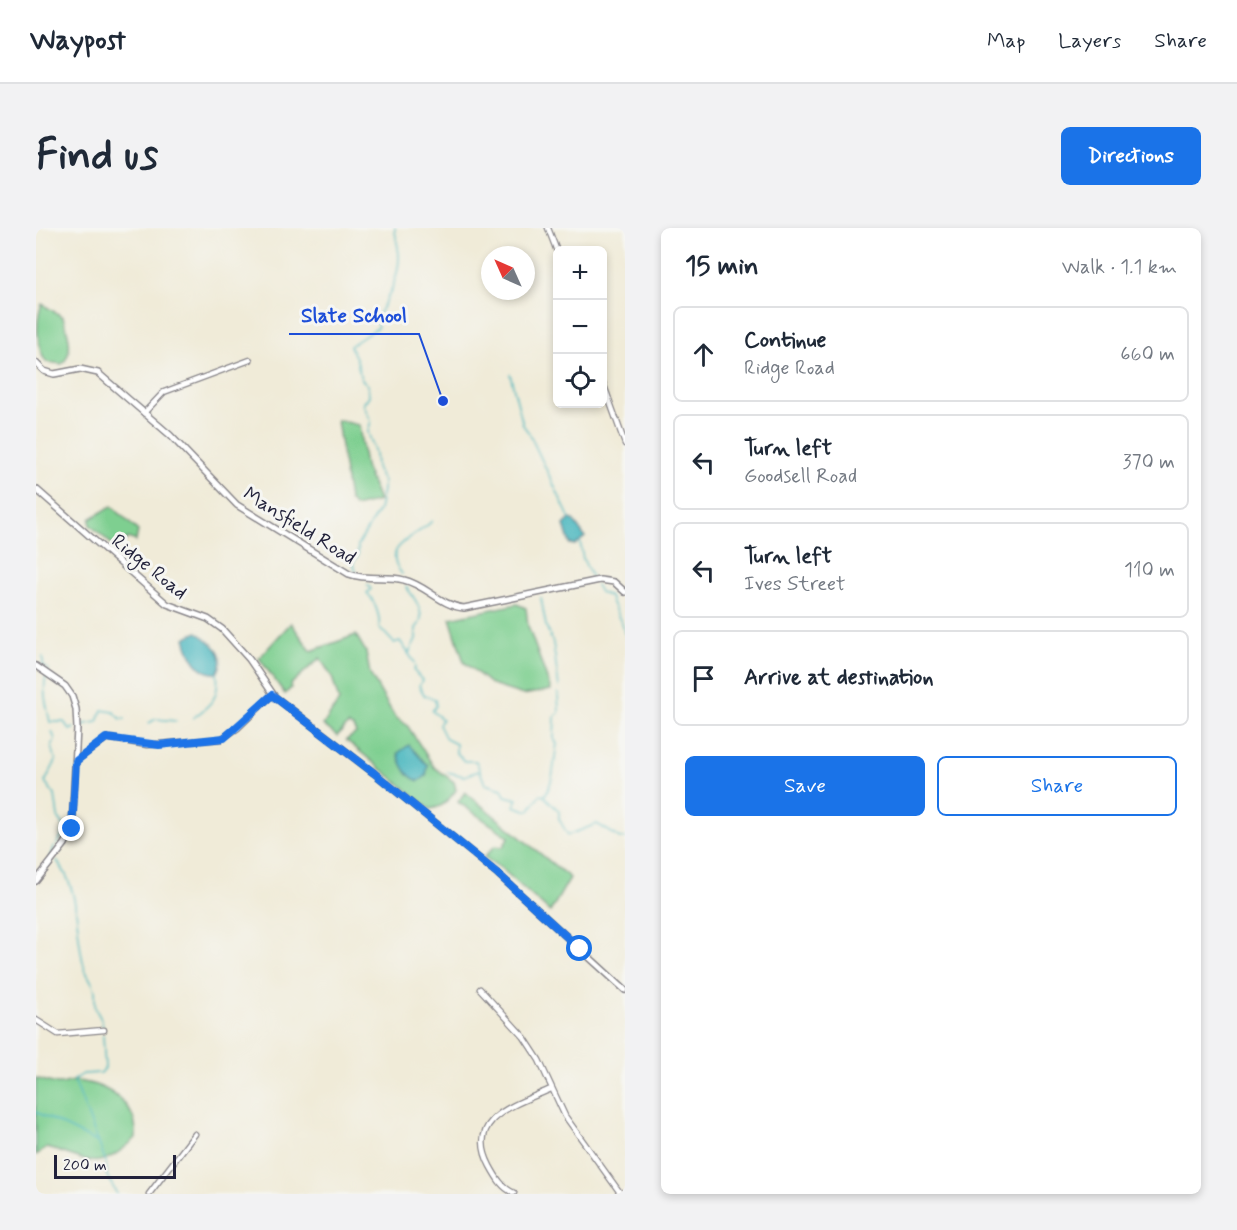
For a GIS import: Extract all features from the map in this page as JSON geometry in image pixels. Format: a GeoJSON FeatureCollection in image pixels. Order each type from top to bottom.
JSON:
{"type":"FeatureCollection","features":[{"type":"Feature","properties":{"kind":"street"},"geometry":{"type":"LineString","coordinates":[[548,228],[555,246]]}},
{"type":"Feature","properties":{"kind":"street"},"geometry":{"type":"LineString","coordinates":[[144,413],[164,392],[250,360]]}},
{"type":"Feature","properties":{"kind":"street","name":"Mansfield Road"},"geometry":{"type":"LineString","coordinates":[[36,363],[44,371],[54,374],[80,369],[92,370],[144,413],[237,505],[329,564],[356,577],[403,579],[445,602],[464,608],[600,580],[615,582],[625,592]]}},
{"type":"Feature","properties":{"kind":"street"},"geometry":{"type":"LineString","coordinates":[[607,392],[625,444]]}},
{"type":"Feature","properties":{"kind":"street","name":"Ridge Road"},"geometry":{"type":"LineString","coordinates":[[36,489],[167,604],[208,620],[222,629],[249,659],[272,695],[374,773],[498,874],[625,990]]}},
{"type":"Feature","properties":{"kind":"street"},"geometry":{"type":"LineString","coordinates":[[36,666],[59,681],[72,696],[77,720],[72,829],[65,844],[36,881]]}},
{"type":"Feature","properties":{"kind":"street"},"geometry":{"type":"LineString","coordinates":[[76,761],[106,738],[159,745],[224,738],[272,695]]}},
{"type":"Feature","properties":{"kind":"street"},"geometry":{"type":"LineString","coordinates":[[480,989],[524,1037],[539,1060],[565,1116],[621,1194]]}},
{"type":"Feature","properties":{"kind":"street"},"geometry":{"type":"LineString","coordinates":[[36,1020],[58,1034],[104,1030]]}},
{"type":"Feature","properties":{"kind":"street"},"geometry":{"type":"LineString","coordinates":[[514,1193],[507,1190],[496,1177],[485,1156],[483,1138],[489,1124],[500,1112],[551,1089]]}},
{"type":"Feature","properties":{"kind":"street"},"geometry":{"type":"LineString","coordinates":[[149,1194],[195,1134]]}},
{"type":"Feature","properties":{"kind":"green space"},"geometry":{"type":"Polygon","coordinates":[[[42,304],[63,317],[69,348],[62,364],[46,362],[40,349],[38,325],[42,304]]]}},
{"type":"Feature","properties":{"kind":"green space"},"geometry":{"type":"Polygon","coordinates":[[[337,420],[359,425],[365,466],[379,501],[355,507],[349,500],[337,420]]]}},
{"type":"Feature","properties":{"kind":"green space"},"geometry":{"type":"Polygon","coordinates":[[[112,506],[138,531],[136,541],[128,538],[117,549],[90,525],[90,519],[112,506]]]}},
{"type":"Feature","properties":{"kind":"green space"},"geometry":{"type":"Polygon","coordinates":[[[517,604],[526,608],[528,626],[551,690],[523,695],[492,685],[464,662],[450,618],[517,604]]]}},
{"type":"Feature","properties":{"kind":"green space"},"geometry":{"type":"Polygon","coordinates":[[[291,623],[311,651],[356,635],[366,652],[370,674],[395,717],[407,725],[434,767],[454,782],[456,790],[445,803],[430,809],[346,740],[356,733],[353,727],[348,725],[337,736],[323,725],[339,701],[332,677],[320,658],[290,685],[291,688],[285,694],[259,658],[291,623]]]}},
{"type":"Feature","properties":{"kind":"green space"},"geometry":{"type":"Polygon","coordinates":[[[465,792],[570,878],[550,912],[502,869],[484,857],[495,846],[503,847],[509,837],[458,802],[465,792]]]}},
{"type":"Feature","properties":{"kind":"green space"},"geometry":{"type":"Polygon","coordinates":[[[36,1078],[58,1084],[74,1081],[88,1083],[110,1091],[119,1098],[132,1115],[136,1138],[122,1150],[102,1161],[85,1160],[47,1148],[36,1155],[36,1078]]]}},
{"type":"Feature","properties":{"kind":"water"},"geometry":{"type":"Polygon","coordinates":[[[570,519],[585,537],[575,545],[570,544],[564,525],[570,519]]]}},
{"type":"Feature","properties":{"kind":"water"},"geometry":{"type":"Polygon","coordinates":[[[197,632],[213,645],[220,655],[220,666],[217,673],[205,671],[192,657],[185,638],[197,632]]]}},
{"type":"Feature","properties":{"kind":"water"},"geometry":{"type":"Polygon","coordinates":[[[409,745],[428,766],[426,776],[419,781],[407,774],[399,757],[398,753],[409,745]]]}},
{"type":"Feature","properties":{"kind":"waterway"},"geometry":{"type":"LineString","coordinates":[[356,572],[353,562],[358,556],[358,545],[379,510],[383,481],[376,468],[375,453],[368,432],[371,421],[363,404],[369,396],[368,385],[361,379],[357,360],[350,346],[378,327],[375,320],[397,274],[399,253],[395,228]]}},
{"type":"Feature","properties":{"kind":"waterway"},"geometry":{"type":"LineString","coordinates":[[510,374],[523,425],[570,519]]}},
{"type":"Feature","properties":{"kind":"waterway"},"geometry":{"type":"LineString","coordinates":[[402,574],[396,564],[397,549],[432,521]]}},
{"type":"Feature","properties":{"kind":"waterway"},"geometry":{"type":"LineString","coordinates":[[580,542],[583,559],[591,576]]}},
{"type":"Feature","properties":{"kind":"waterway"},"geometry":{"type":"LineString","coordinates":[[367,585],[371,589],[367,593],[376,609],[379,627],[394,643],[400,641],[415,663]]}},
{"type":"Feature","properties":{"kind":"waterway"},"geometry":{"type":"LineString","coordinates":[[596,585],[600,592],[610,597],[625,634]]}},
{"type":"Feature","properties":{"kind":"waterway"},"geometry":{"type":"LineString","coordinates":[[406,587],[419,608],[421,618],[416,628],[416,639],[409,653]]}},
{"type":"Feature","properties":{"kind":"waterway"},"geometry":{"type":"LineString","coordinates":[[541,598],[546,626],[553,643],[559,687]]}},
{"type":"Feature","properties":{"kind":"waterway"},"geometry":{"type":"LineString","coordinates":[[43,657],[43,665],[49,670]]}},
{"type":"Feature","properties":{"kind":"waterway"},"geometry":{"type":"LineString","coordinates":[[415,667],[414,671],[422,680],[419,686],[425,696],[435,699],[436,706],[432,711],[442,719],[439,725],[446,739],[456,744],[456,752],[464,761],[476,761],[485,784],[502,789],[505,796],[517,799],[514,806],[529,811],[540,795],[544,796],[559,811],[559,819],[568,835],[597,824],[620,838],[625,838]]}},
{"type":"Feature","properties":{"kind":"waterway"},"geometry":{"type":"LineString","coordinates":[[193,718],[215,695],[218,682],[217,673]]}},
{"type":"Feature","properties":{"kind":"waterway"},"geometry":{"type":"LineString","coordinates":[[46,677],[46,705],[50,722],[64,722],[70,730],[74,728]]}},
{"type":"Feature","properties":{"kind":"waterway"},"geometry":{"type":"LineString","coordinates":[[544,796],[552,778],[557,744],[554,739],[555,716],[559,713],[558,693]]}},
{"type":"Feature","properties":{"kind":"waterway"},"geometry":{"type":"LineString","coordinates":[[82,729],[85,724],[98,722],[102,710],[114,712],[121,719],[125,719]]}},
{"type":"Feature","properties":{"kind":"waterway"},"geometry":{"type":"LineString","coordinates":[[149,723],[156,719],[176,721]]}},
{"type":"Feature","properties":{"kind":"waterway"},"geometry":{"type":"LineString","coordinates":[[52,732],[55,739],[52,747],[56,761],[45,782],[55,795],[58,817],[64,825],[63,834],[57,844]]}},
{"type":"Feature","properties":{"kind":"waterway"},"geometry":{"type":"LineString","coordinates":[[447,772],[464,776],[479,771]]}},
{"type":"Feature","properties":{"kind":"waterway"},"geometry":{"type":"LineString","coordinates":[[51,857],[54,847]]}},
{"type":"Feature","properties":{"kind":"waterway"},"geometry":{"type":"LineString","coordinates":[[57,861],[65,873],[74,898],[84,966],[94,988],[95,1008],[103,1026]]}},
{"type":"Feature","properties":{"kind":"waterway"},"geometry":{"type":"LineString","coordinates":[[103,1035],[105,1068],[101,1073],[83,1074],[74,1080],[106,1162],[107,1176],[117,1194]]}},
{"type":"Feature","properties":{"kind":"waterway"},"geometry":{"type":"LineString","coordinates":[[36,1112],[99,1143]]}},
{"type":"Feature","properties":{"kind":"place","name":"Slate School"},"geometry":{"type":"Point","coordinates":[443,401]}},
{"type":"Feature","properties":{"kind":"route"},"geometry":{"type":"LineString","coordinates":[[72,829],[76,761],[84,757],[99,741],[110,737],[131,743],[159,745],[221,738],[237,728],[272,695],[374,773],[464,849],[498,874],[580,949]]}}]}
